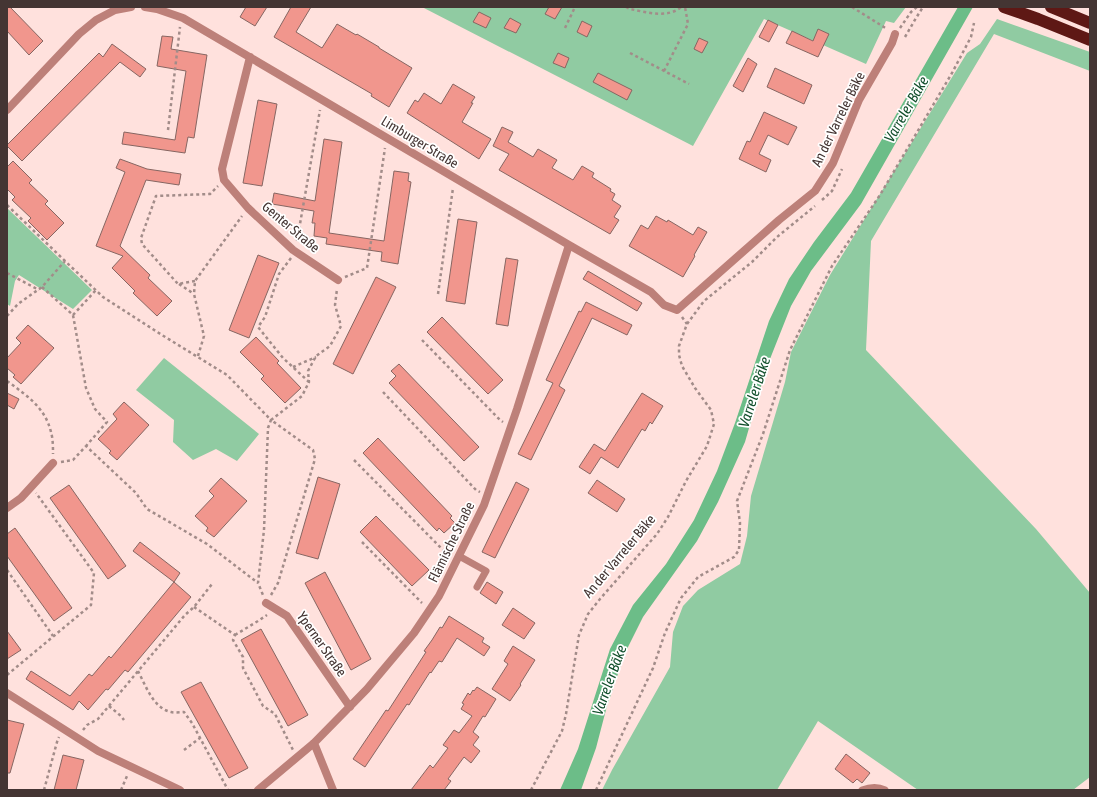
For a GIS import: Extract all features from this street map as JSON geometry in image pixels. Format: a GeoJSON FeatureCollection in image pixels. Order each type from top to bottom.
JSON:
{"type":"FeatureCollection","features":[{"type":"Feature","properties":{"kind":"highway"},"geometry":{"type":"LineString","coordinates":[[1004,7],[1090,40]]}},
{"type":"Feature","properties":{"kind":"highway"},"geometry":{"type":"LineString","coordinates":[[1051,7],[1090,23]]}},
{"type":"Feature","properties":{"kind":"street"},"geometry":{"type":"LineString","coordinates":[[7,110],[79,34],[96,20],[115,10],[130,7]]}},
{"type":"Feature","properties":{"kind":"street","name":"Limburger Straße"},"geometry":{"type":"LineString","coordinates":[[145,7],[157,9],[183,18],[651,292],[664,305],[677,310]]}},
{"type":"Feature","properties":{"kind":"street","name":"An der Varreler Bäke"},"geometry":{"type":"LineString","coordinates":[[677,310],[779,220],[815,191],[833,163],[859,100],[889,49],[895,34]]}},
{"type":"Feature","properties":{"kind":"street"},"geometry":{"type":"LineString","coordinates":[[224,180],[222,169],[250,57]]}},
{"type":"Feature","properties":{"kind":"street","name":"Genter Straße"},"geometry":{"type":"LineString","coordinates":[[224,180],[248,208],[296,252],[338,280]]}},
{"type":"Feature","properties":{"kind":"street","name":"Flämische Straße"},"geometry":{"type":"LineString","coordinates":[[258,790],[314,743],[367,689],[414,633],[439,596],[484,505],[511,427],[569,245]]}},
{"type":"Feature","properties":{"kind":"street"},"geometry":{"type":"LineString","coordinates":[[7,508],[21,498],[53,463]]}},
{"type":"Feature","properties":{"kind":"street","name":"Yperner Straße"},"geometry":{"type":"LineString","coordinates":[[266,602],[287,616],[350,706]]}},
{"type":"Feature","properties":{"kind":"street"},"geometry":{"type":"LineString","coordinates":[[7,693],[98,751],[180,790]]}},
{"type":"Feature","properties":{"kind":"street"},"geometry":{"type":"LineString","coordinates":[[314,743],[332,790]]}},
{"type":"Feature","properties":{"kind":"lane"},"geometry":{"type":"LineString","coordinates":[[458,558],[486,571],[477,586]]}},
{"type":"Feature","properties":{"kind":"lane"},"geometry":{"type":"LineString","coordinates":[[862,790],[871,786],[883,788],[885,790]]}},
{"type":"Feature","properties":{"kind":"path"},"geometry":{"type":"LineString","coordinates":[[565,28],[575,7]]}},
{"type":"Feature","properties":{"kind":"path"},"geometry":{"type":"LineString","coordinates":[[626,7],[660,14],[678,10],[682,7]]}},
{"type":"Feature","properties":{"kind":"path"},"geometry":{"type":"LineString","coordinates":[[664,71],[688,24],[685,7]]}},
{"type":"Feature","properties":{"kind":"path"},"geometry":{"type":"LineString","coordinates":[[852,7],[895,34],[911,12],[917,7]]}},
{"type":"Feature","properties":{"kind":"path"},"geometry":{"type":"LineString","coordinates":[[916,18],[923,7]]}},
{"type":"Feature","properties":{"kind":"path"},"geometry":{"type":"LineString","coordinates":[[168,130],[179,29],[183,18]]}},
{"type":"Feature","properties":{"kind":"path"},"geometry":{"type":"LineString","coordinates":[[596,790],[653,668],[665,633],[681,598],[698,577],[734,557],[739,550],[740,524],[737,500],[763,434],[790,350],[832,266],[880,195],[952,73],[971,37],[974,23]]}},
{"type":"Feature","properties":{"kind":"path"},"geometry":{"type":"LineString","coordinates":[[630,53],[689,84]]}},
{"type":"Feature","properties":{"kind":"path"},"geometry":{"type":"LineString","coordinates":[[309,382],[283,358],[258,327],[265,317],[279,274],[296,252],[319,114],[324,100]]}},
{"type":"Feature","properties":{"kind":"path"},"geometry":{"type":"LineString","coordinates":[[293,368],[316,356],[330,346],[341,326],[334,305],[338,280],[367,268],[386,137]]}},
{"type":"Feature","properties":{"kind":"path"},"geometry":{"type":"LineString","coordinates":[[438,294],[452,190],[456,178]]}},
{"type":"Feature","properties":{"kind":"path"},"geometry":{"type":"LineString","coordinates":[[194,294],[178,284],[142,244],[141,238],[156,196],[210,194],[224,180]]}},
{"type":"Feature","properties":{"kind":"path"},"geometry":{"type":"LineString","coordinates":[[7,205],[96,290],[156,331],[226,374],[271,420],[313,450],[315,458],[278,583],[266,602]]}},
{"type":"Feature","properties":{"kind":"path"},"geometry":{"type":"LineString","coordinates":[[198,356],[204,336],[194,294],[195,281],[248,208]]}},
{"type":"Feature","properties":{"kind":"path"},"geometry":{"type":"LineString","coordinates":[[7,316],[18,304],[39,290],[65,261]]}},
{"type":"Feature","properties":{"kind":"path"},"geometry":{"type":"LineString","coordinates":[[7,272],[39,290]]}},
{"type":"Feature","properties":{"kind":"path"},"geometry":{"type":"LineString","coordinates":[[178,284],[195,281]]}},
{"type":"Feature","properties":{"kind":"path"},"geometry":{"type":"LineString","coordinates":[[7,381],[36,404],[48,421],[52,433],[53,463],[73,460],[107,422],[95,408],[86,388],[74,315],[42,287]]}},
{"type":"Feature","properties":{"kind":"path"},"geometry":{"type":"LineString","coordinates":[[74,315],[96,290]]}},
{"type":"Feature","properties":{"kind":"path","name":"An der Varreler Bäke"},"geometry":{"type":"LineString","coordinates":[[531,790],[562,731],[579,635],[588,614],[657,534],[668,517],[686,481],[708,446],[714,424],[711,410],[691,382],[682,366],[679,355],[679,346],[687,324]]}},
{"type":"Feature","properties":{"kind":"path"},"geometry":{"type":"LineString","coordinates":[[422,340],[500,420],[511,427]]}},
{"type":"Feature","properties":{"kind":"path"},"geometry":{"type":"LineString","coordinates":[[266,602],[258,583],[264,530],[268,428],[271,420],[302,396],[309,382],[308,371],[316,356]]}},
{"type":"Feature","properties":{"kind":"path"},"geometry":{"type":"LineString","coordinates":[[383,392],[476,490],[487,496]]}},
{"type":"Feature","properties":{"kind":"path"},"geometry":{"type":"LineString","coordinates":[[86,446],[136,493],[147,509],[207,544],[258,583]]}},
{"type":"Feature","properties":{"kind":"path"},"geometry":{"type":"LineString","coordinates":[[354,460],[446,553],[458,558]]}},
{"type":"Feature","properties":{"kind":"path"},"geometry":{"type":"LineString","coordinates":[[7,675],[91,605],[94,573],[32,487]]}},
{"type":"Feature","properties":{"kind":"path"},"geometry":{"type":"LineString","coordinates":[[362,542],[430,610]]}},
{"type":"Feature","properties":{"kind":"path"},"geometry":{"type":"LineString","coordinates":[[7,570],[53,636]]}},
{"type":"Feature","properties":{"kind":"path"},"geometry":{"type":"LineString","coordinates":[[76,737],[87,725],[98,719],[212,584]]}},
{"type":"Feature","properties":{"kind":"path"},"geometry":{"type":"LineString","coordinates":[[194,607],[235,635]]}},
{"type":"Feature","properties":{"kind":"path"},"geometry":{"type":"LineString","coordinates":[[235,635],[258,621],[275,608]]}},
{"type":"Feature","properties":{"kind":"path"},"geometry":{"type":"LineString","coordinates":[[235,635],[234,640],[242,657],[243,668],[263,706],[275,714],[297,757]]}},
{"type":"Feature","properties":{"kind":"path"},"geometry":{"type":"LineString","coordinates":[[138,671],[148,692],[158,706],[171,712],[184,712],[192,723],[228,790]]}},
{"type":"Feature","properties":{"kind":"path"},"geometry":{"type":"LineString","coordinates":[[109,706],[124,720]]}},
{"type":"Feature","properties":{"kind":"path"},"geometry":{"type":"LineString","coordinates":[[44,790],[57,742],[63,729]]}},
{"type":"Feature","properties":{"kind":"path"},"geometry":{"type":"LineString","coordinates":[[184,750],[200,738]]}},
{"type":"Feature","properties":{"kind":"path"},"geometry":{"type":"LineString","coordinates":[[122,790],[131,767]]}},
{"type":"Feature","properties":{"kind":"shaded area"},"geometry":{"type":"Polygon","coordinates":[[[422,7],[906,7],[894,23],[886,21],[866,64],[764,19],[693,146],[422,7]]]}},
{"type":"Feature","properties":{"kind":"shaded area"},"geometry":{"type":"Polygon","coordinates":[[[997,19],[1090,52],[1090,71],[994,34],[871,241],[866,350],[1036,529],[1090,593],[1090,777],[1073,790],[918,790],[818,721],[777,790],[602,790],[670,667],[673,632],[683,606],[698,590],[740,564],[747,536],[751,496],[785,382],[791,352],[830,275],[967,53],[980,44],[997,19]]]}},
{"type":"Feature","properties":{"kind":"shaded area"},"geometry":{"type":"Polygon","coordinates":[[[7,208],[92,290],[73,309],[19,275],[15,281],[10,306],[7,304],[7,208]]]}},
{"type":"Feature","properties":{"kind":"shaded area"},"geometry":{"type":"Polygon","coordinates":[[[164,358],[259,434],[237,461],[216,449],[193,460],[173,442],[174,420],[136,390],[164,358]]]}},
{"type":"Feature","properties":{"kind":"water","name":"Varreler Bäke"},"geometry":{"type":"Polygon","coordinates":[[[958,7],[973,7],[861,204],[811,271],[791,306],[766,369],[745,442],[718,502],[697,541],[643,617],[625,653],[607,706],[596,748],[581,790],[560,790],[578,749],[610,649],[633,605],[666,564],[694,520],[717,471],[735,423],[769,321],[789,279],[814,242],[851,193],[958,7]]]}},
{"type":"Feature","properties":{"kind":"building"},"geometry":{"type":"Polygon","coordinates":[[[7,7],[10,7],[43,41],[29,55],[7,31],[7,7]]]}},
{"type":"Feature","properties":{"kind":"building"},"geometry":{"type":"Polygon","coordinates":[[[246,7],[267,7],[255,26],[240,17],[246,7]]]}},
{"type":"Feature","properties":{"kind":"building"},"geometry":{"type":"Polygon","coordinates":[[[291,7],[311,7],[296,32],[322,48],[337,24],[356,35],[357,34],[412,68],[389,107],[371,96],[372,94],[274,37],[291,7]]]}},
{"type":"Feature","properties":{"kind":"building"},"geometry":{"type":"Polygon","coordinates":[[[549,7],[562,7],[555,19],[545,14],[549,7]]]}},
{"type":"Feature","properties":{"kind":"building"},"geometry":{"type":"Polygon","coordinates":[[[479,12],[491,18],[486,28],[473,22],[479,12]]]}},
{"type":"Feature","properties":{"kind":"building"},"geometry":{"type":"Polygon","coordinates":[[[510,18],[521,24],[516,33],[504,28],[510,18]]]}},
{"type":"Feature","properties":{"kind":"building"},"geometry":{"type":"Polygon","coordinates":[[[768,20],[778,25],[769,42],[759,37],[768,20]]]}},
{"type":"Feature","properties":{"kind":"building"},"geometry":{"type":"Polygon","coordinates":[[[582,21],[592,26],[587,37],[577,32],[582,21]]]}},
{"type":"Feature","properties":{"kind":"building"},"geometry":{"type":"Polygon","coordinates":[[[818,29],[829,34],[818,57],[786,43],[792,31],[813,41],[818,29]]]}},
{"type":"Feature","properties":{"kind":"building"},"geometry":{"type":"Polygon","coordinates":[[[162,36],[173,37],[171,49],[207,55],[194,138],[188,137],[185,153],[122,144],[124,132],[175,140],[186,71],[157,66],[162,36]]]}},
{"type":"Feature","properties":{"kind":"building"},"geometry":{"type":"Polygon","coordinates":[[[699,38],[708,42],[702,53],[694,49],[699,38]]]}},
{"type":"Feature","properties":{"kind":"building"},"geometry":{"type":"Polygon","coordinates":[[[112,44],[146,69],[140,77],[120,62],[22,161],[7,145],[99,53],[103,57],[112,44]]]}},
{"type":"Feature","properties":{"kind":"building"},"geometry":{"type":"Polygon","coordinates":[[[558,53],[569,58],[565,68],[553,63],[558,53]]]}},
{"type":"Feature","properties":{"kind":"building"},"geometry":{"type":"Polygon","coordinates":[[[748,58],[757,64],[743,92],[733,86],[748,58]]]}},
{"type":"Feature","properties":{"kind":"building"},"geometry":{"type":"Polygon","coordinates":[[[775,68],[812,85],[804,104],[767,87],[775,68]]]}},
{"type":"Feature","properties":{"kind":"building"},"geometry":{"type":"Polygon","coordinates":[[[598,73],[632,90],[627,100],[593,82],[598,73]]]}},
{"type":"Feature","properties":{"kind":"building"},"geometry":{"type":"Polygon","coordinates":[[[453,84],[475,97],[462,122],[491,139],[479,159],[407,113],[415,100],[418,102],[424,93],[441,104],[453,84]]]}},
{"type":"Feature","properties":{"kind":"building"},"geometry":{"type":"Polygon","coordinates":[[[258,100],[277,104],[262,186],[243,183],[258,100]]]}},
{"type":"Feature","properties":{"kind":"building"},"geometry":{"type":"Polygon","coordinates":[[[764,112],[797,127],[788,145],[768,135],[759,154],[771,160],[766,172],[739,159],[747,141],[750,142],[764,112]]]}},
{"type":"Feature","properties":{"kind":"building"},"geometry":{"type":"Polygon","coordinates":[[[502,127],[513,132],[508,142],[533,157],[538,149],[557,160],[552,168],[573,180],[582,166],[594,173],[592,177],[611,189],[610,191],[615,194],[612,200],[621,206],[614,217],[619,220],[610,234],[499,170],[509,154],[493,146],[502,127]]]}},
{"type":"Feature","properties":{"kind":"building"},"geometry":{"type":"Polygon","coordinates":[[[324,139],[342,142],[329,233],[384,241],[394,171],[409,173],[408,181],[411,182],[398,264],[381,261],[382,252],[326,244],[327,238],[314,236],[315,223],[312,223],[314,211],[272,204],[274,193],[315,201],[324,139]]]}},
{"type":"Feature","properties":{"kind":"building"},"geometry":{"type":"Polygon","coordinates":[[[120,159],[147,169],[181,174],[179,185],[146,180],[120,246],[150,275],[148,278],[172,301],[157,316],[133,293],[135,291],[112,268],[123,256],[96,246],[125,172],[116,168],[120,159]]]}},
{"type":"Feature","properties":{"kind":"building"},"geometry":{"type":"Polygon","coordinates":[[[13,161],[32,180],[29,183],[48,201],[45,204],[64,223],[47,240],[28,221],[31,218],[12,200],[15,197],[7,189],[7,167],[13,161]]]}},
{"type":"Feature","properties":{"kind":"building"},"geometry":{"type":"Polygon","coordinates":[[[656,216],[667,222],[668,220],[693,235],[698,227],[707,232],[683,277],[629,246],[641,225],[648,229],[656,216]]]}},
{"type":"Feature","properties":{"kind":"building"},"geometry":{"type":"Polygon","coordinates":[[[458,219],[477,222],[465,304],[446,301],[458,219]]]}},
{"type":"Feature","properties":{"kind":"building"},"geometry":{"type":"Polygon","coordinates":[[[258,255],[279,263],[249,338],[229,330],[258,255]]]}},
{"type":"Feature","properties":{"kind":"building"},"geometry":{"type":"Polygon","coordinates":[[[506,258],[518,260],[508,326],[496,324],[506,258]]]}},
{"type":"Feature","properties":{"kind":"building"},"geometry":{"type":"Polygon","coordinates":[[[588,271],[642,303],[637,311],[583,279],[588,271]]]}},
{"type":"Feature","properties":{"kind":"building"},"geometry":{"type":"Polygon","coordinates":[[[376,277],[396,287],[353,374],[333,364],[376,277]]]}},
{"type":"Feature","properties":{"kind":"building"},"geometry":{"type":"Polygon","coordinates":[[[586,302],[632,325],[627,335],[592,318],[559,386],[565,390],[531,460],[518,454],[553,383],[546,380],[579,311],[581,312],[586,302]]]}},
{"type":"Feature","properties":{"kind":"building"},"geometry":{"type":"Polygon","coordinates":[[[442,317],[503,380],[488,394],[427,332],[442,317]]]}},
{"type":"Feature","properties":{"kind":"building"},"geometry":{"type":"Polygon","coordinates":[[[28,325],[54,348],[21,384],[13,377],[15,375],[7,368],[7,358],[21,343],[16,338],[28,325]]]}},
{"type":"Feature","properties":{"kind":"building"},"geometry":{"type":"Polygon","coordinates":[[[256,337],[279,361],[277,363],[301,388],[285,403],[261,379],[264,376],[240,352],[256,337]]]}},
{"type":"Feature","properties":{"kind":"building"},"geometry":{"type":"Polygon","coordinates":[[[399,364],[479,447],[464,461],[389,383],[396,376],[391,371],[399,364]]]}},
{"type":"Feature","properties":{"kind":"building"},"geometry":{"type":"Polygon","coordinates":[[[7,393],[19,399],[14,409],[7,405],[7,393]]]}},
{"type":"Feature","properties":{"kind":"building"},"geometry":{"type":"Polygon","coordinates":[[[642,393],[663,406],[652,424],[650,422],[645,431],[642,429],[618,468],[601,457],[590,474],[579,467],[594,444],[605,451],[642,393]]]}},
{"type":"Feature","properties":{"kind":"building"},"geometry":{"type":"Polygon","coordinates":[[[124,402],[149,425],[117,460],[109,453],[111,451],[98,439],[117,419],[113,414],[124,402]]]}},
{"type":"Feature","properties":{"kind":"building"},"geometry":{"type":"Polygon","coordinates":[[[378,438],[452,516],[450,518],[455,523],[444,533],[439,528],[437,531],[363,453],[378,438]]]}},
{"type":"Feature","properties":{"kind":"building"},"geometry":{"type":"Polygon","coordinates":[[[318,477],[340,484],[318,559],[296,553],[318,477]]]}},
{"type":"Feature","properties":{"kind":"building"},"geometry":{"type":"Polygon","coordinates":[[[221,478],[247,501],[214,537],[206,531],[208,528],[195,516],[214,496],[209,491],[221,478]]]}},
{"type":"Feature","properties":{"kind":"building"},"geometry":{"type":"Polygon","coordinates":[[[597,480],[625,499],[617,512],[588,493],[597,480]]]}},
{"type":"Feature","properties":{"kind":"building"},"geometry":{"type":"Polygon","coordinates":[[[516,482],[529,489],[495,558],[482,552],[516,482]]]}},
{"type":"Feature","properties":{"kind":"building"},"geometry":{"type":"Polygon","coordinates":[[[69,485],[126,566],[108,579],[50,498],[69,485]]]}},
{"type":"Feature","properties":{"kind":"building"},"geometry":{"type":"Polygon","coordinates":[[[376,516],[429,570],[412,586],[360,532],[376,516]]]}},
{"type":"Feature","properties":{"kind":"building"},"geometry":{"type":"Polygon","coordinates":[[[15,528],[72,608],[54,621],[7,556],[7,534],[15,528]]]}},
{"type":"Feature","properties":{"kind":"building"},"geometry":{"type":"Polygon","coordinates":[[[140,542],[180,573],[174,582],[133,551],[140,542]]]}},
{"type":"Feature","properties":{"kind":"building"},"geometry":{"type":"Polygon","coordinates":[[[325,572],[371,659],[351,670],[305,583],[325,572]]]}},
{"type":"Feature","properties":{"kind":"building"},"geometry":{"type":"Polygon","coordinates":[[[174,582],[191,597],[128,672],[125,670],[88,710],[79,701],[73,710],[26,679],[31,671],[70,696],[89,674],[92,676],[109,656],[111,658],[174,582]]]}},
{"type":"Feature","properties":{"kind":"building"},"geometry":{"type":"Polygon","coordinates":[[[487,582],[503,592],[496,604],[480,593],[487,582]]]}},
{"type":"Feature","properties":{"kind":"building"},"geometry":{"type":"Polygon","coordinates":[[[513,608],[535,623],[524,639],[502,625],[513,608]]]}},
{"type":"Feature","properties":{"kind":"building"},"geometry":{"type":"Polygon","coordinates":[[[449,616],[484,638],[482,642],[490,647],[484,656],[457,638],[442,662],[439,661],[431,673],[430,672],[409,705],[407,704],[365,767],[353,759],[386,710],[388,711],[426,652],[424,651],[440,627],[442,628],[449,616]]]}},
{"type":"Feature","properties":{"kind":"building"},"geometry":{"type":"Polygon","coordinates":[[[261,629],[308,715],[288,726],[241,640],[261,629]]]}},
{"type":"Feature","properties":{"kind":"building"},"geometry":{"type":"Polygon","coordinates":[[[7,631],[21,650],[7,659],[7,631]]]}},
{"type":"Feature","properties":{"kind":"building"},"geometry":{"type":"Polygon","coordinates":[[[513,646],[535,660],[510,701],[492,689],[508,664],[504,661],[513,646]]]}},
{"type":"Feature","properties":{"kind":"building"},"geometry":{"type":"Polygon","coordinates":[[[201,682],[248,768],[229,778],[181,692],[201,682]]]}},
{"type":"Feature","properties":{"kind":"building"},"geometry":{"type":"Polygon","coordinates":[[[477,687],[496,699],[485,717],[483,716],[473,732],[479,737],[473,745],[480,751],[471,763],[464,757],[448,779],[451,781],[444,790],[411,790],[430,765],[433,768],[448,748],[443,745],[454,730],[459,733],[472,716],[461,709],[464,704],[462,703],[468,693],[470,695],[477,687]]]}},
{"type":"Feature","properties":{"kind":"building"},"geometry":{"type":"Polygon","coordinates":[[[7,720],[24,724],[10,773],[7,773],[7,720]]]}},
{"type":"Feature","properties":{"kind":"building"},"geometry":{"type":"Polygon","coordinates":[[[846,754],[870,773],[862,783],[857,779],[853,783],[835,769],[846,754]]]}},
{"type":"Feature","properties":{"kind":"building"},"geometry":{"type":"Polygon","coordinates":[[[63,755],[84,760],[76,790],[54,790],[63,755]]]}}]}
